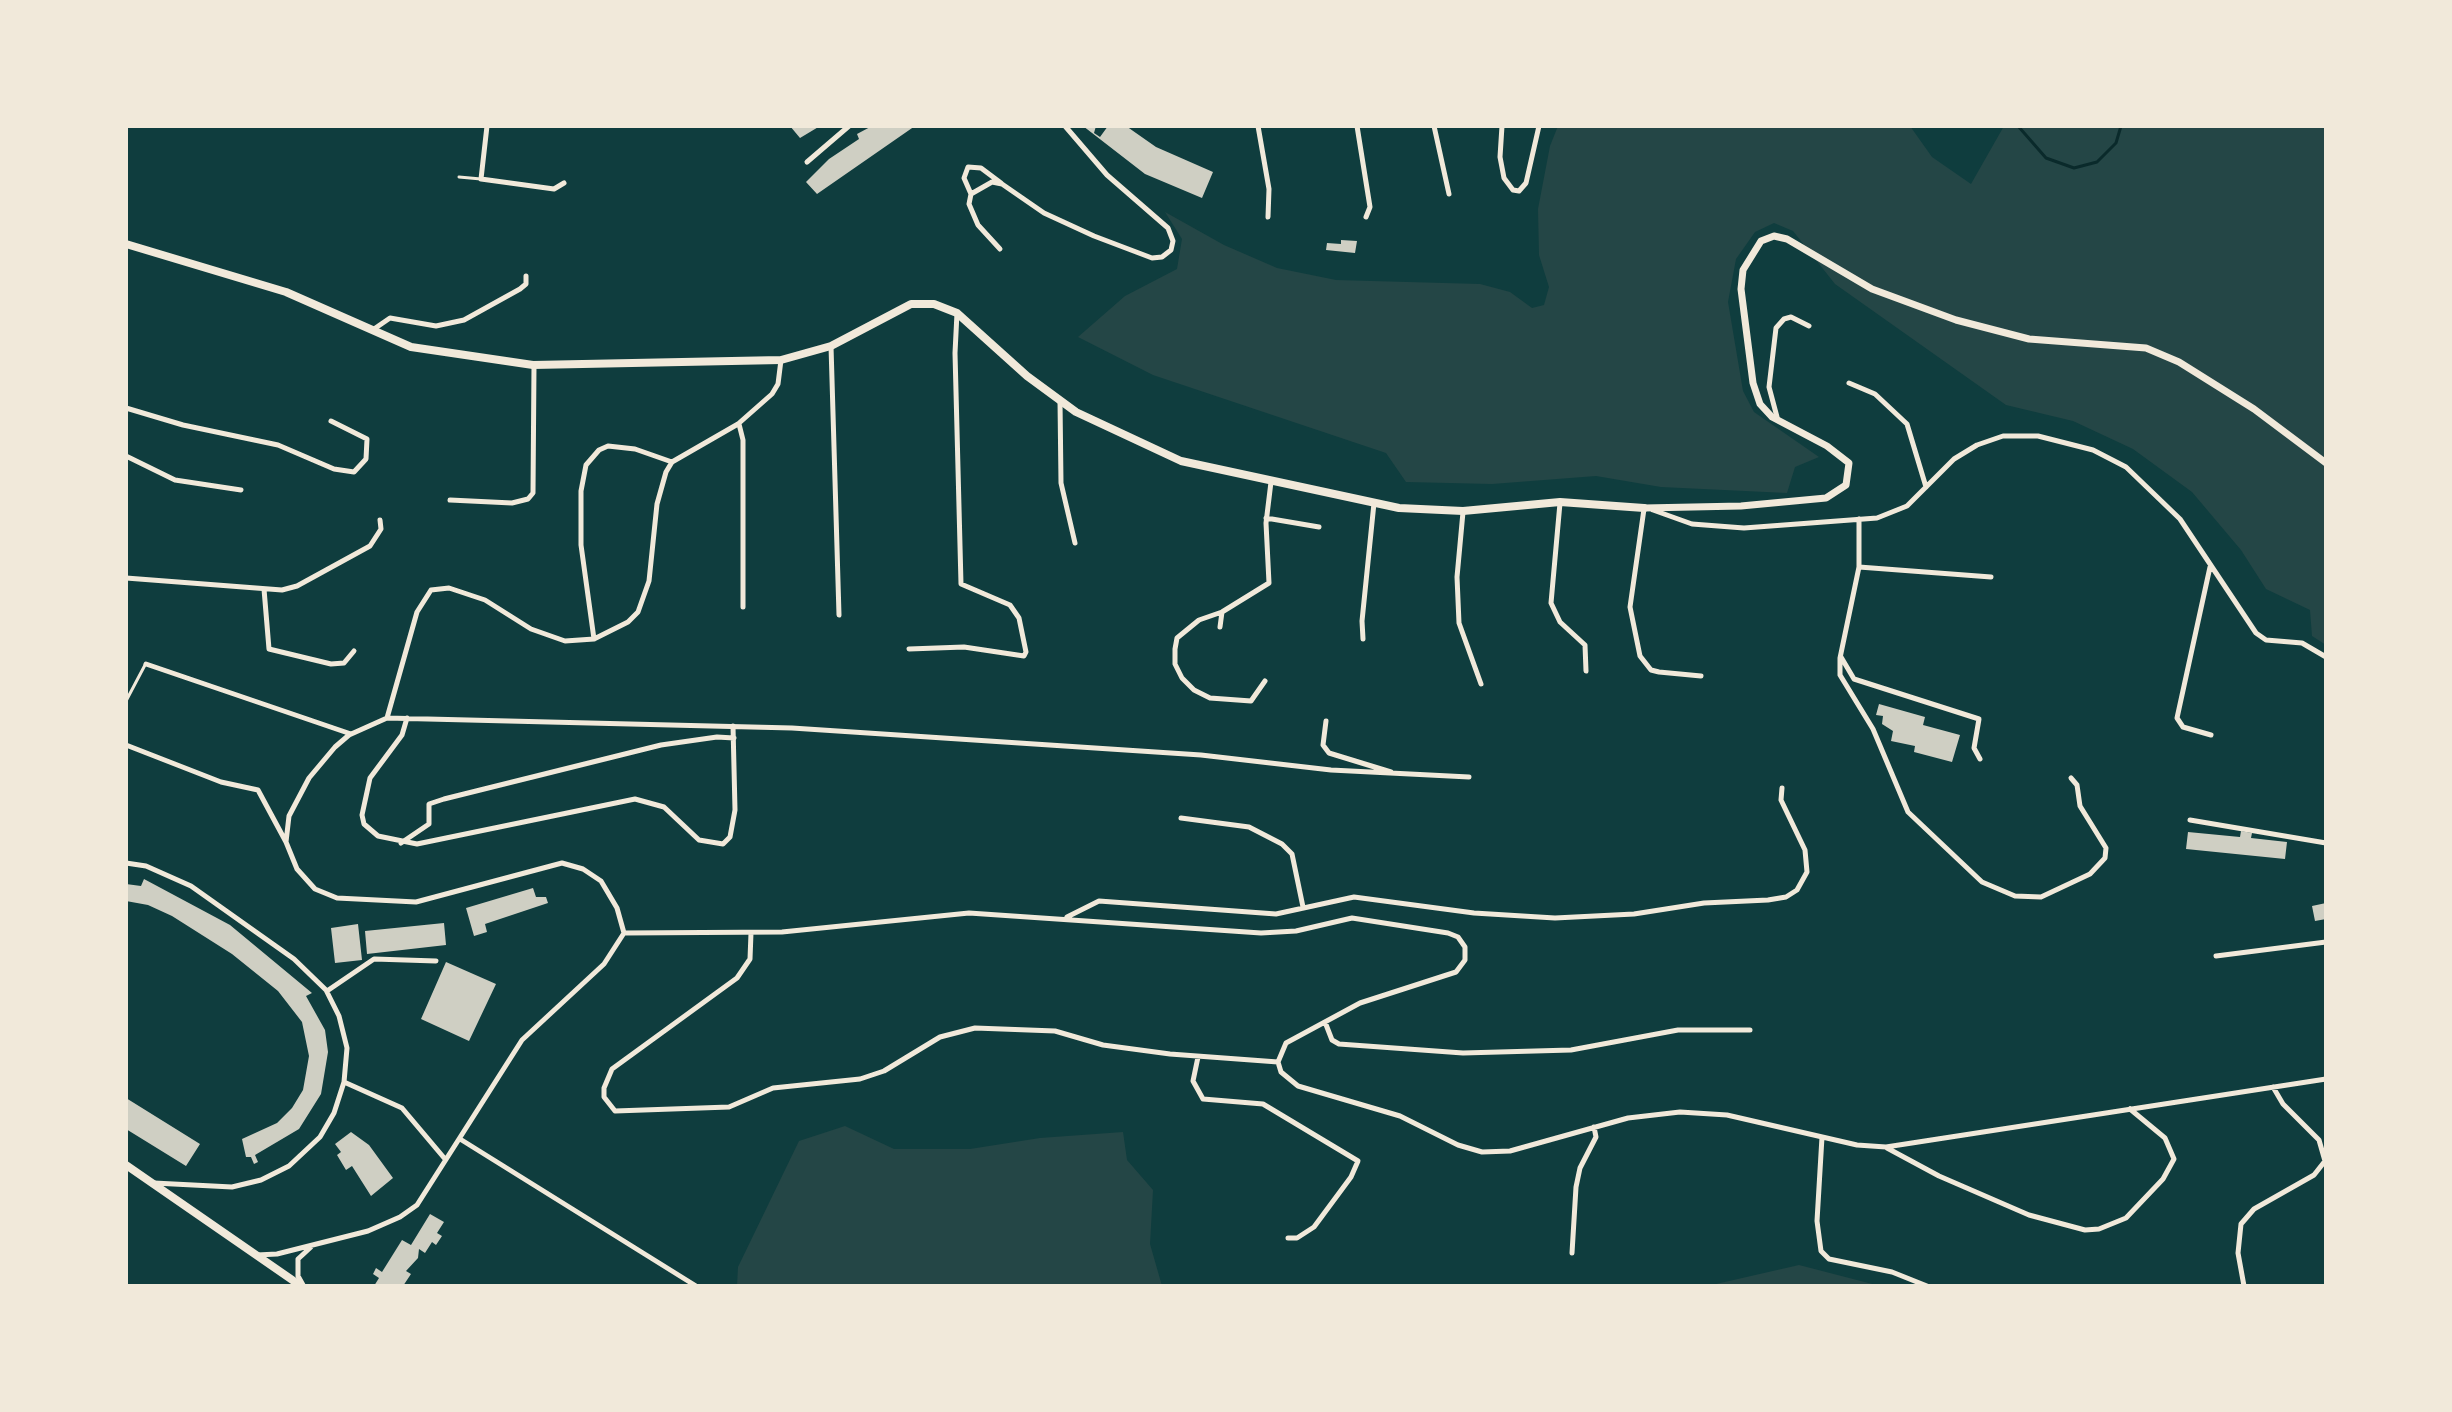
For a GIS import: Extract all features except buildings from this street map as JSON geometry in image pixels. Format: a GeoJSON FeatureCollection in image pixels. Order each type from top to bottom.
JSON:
{"type":"FeatureCollection","features":[{"type":"Feature","properties":{"kind":"main road"},"geometry":{"type":"LineString","coordinates":[[126,244],[286,292],[431,352],[534,365],[781,360],[831,346],[911,304],[934,304],[957,313],[1060,400],[1158,453],[1271,482],[1374,503],[1463,511],[1560,502],[1644,508]]}},
{"type":"Feature","properties":{"kind":"main road"},"geometry":{"type":"LineString","coordinates":[[126,1165],[303,1286]]}},
{"type":"Feature","properties":{"kind":"street"},"geometry":{"type":"LineString","coordinates":[[487,126],[481,179],[554,189],[564,183]]}},
{"type":"Feature","properties":{"kind":"street"},"geometry":{"type":"LineString","coordinates":[[807,162],[849,126]]}},
{"type":"Feature","properties":{"kind":"street"},"geometry":{"type":"LineString","coordinates":[[1000,249],[987,237],[970,211],[971,194],[964,178],[968,167],[981,168],[1044,213],[1094,236],[1152,258],[1167,254],[1173,241],[1168,228],[1107,175],[1065,126]]}},
{"type":"Feature","properties":{"kind":"street"},"geometry":{"type":"LineString","coordinates":[[1258,126],[1269,189],[1268,217]]}},
{"type":"Feature","properties":{"kind":"street"},"geometry":{"type":"LineString","coordinates":[[1357,126],[1370,207],[1366,217]]}},
{"type":"Feature","properties":{"kind":"street"},"geometry":{"type":"LineString","coordinates":[[1434,126],[1449,194]]}},
{"type":"Feature","properties":{"kind":"street"},"geometry":{"type":"LineString","coordinates":[[1502,126],[1500,157],[1504,178],[1513,190],[1519,191],[1526,183],[1539,126]]}},
{"type":"Feature","properties":{"kind":"street"},"geometry":{"type":"LineString","coordinates":[[971,194],[986,183],[1002,184]]}},
{"type":"Feature","properties":{"kind":"street"},"geometry":{"type":"LineString","coordinates":[[1644,508],[1741,506],[1826,498],[1840,492],[1849,475],[1849,463],[1827,446],[1783,424],[1760,404],[1753,383],[1741,289],[1743,270],[1761,241],[1774,236],[1787,239],[1872,289],[1956,320],[2029,339],[2146,348],[2179,362],[2254,409],[2326,463]]}},
{"type":"Feature","properties":{"kind":"street"},"geometry":{"type":"LineString","coordinates":[[373,330],[390,318],[436,326],[464,320],[520,289],[526,284],[526,276]]}},
{"type":"Feature","properties":{"kind":"street"},"geometry":{"type":"LineString","coordinates":[[909,649],[964,647],[1024,656],[1026,652],[1019,618],[1010,605],[961,584],[955,353],[957,313]]}},
{"type":"Feature","properties":{"kind":"street"},"geometry":{"type":"LineString","coordinates":[[1783,424],[1771,402],[1772,342],[1784,319],[1799,318],[1809,326]]}},
{"type":"Feature","properties":{"kind":"street"},"geometry":{"type":"LineString","coordinates":[[831,346],[839,615]]}},
{"type":"Feature","properties":{"kind":"street"},"geometry":{"type":"LineString","coordinates":[[387,718],[417,612],[431,590],[449,588],[485,600],[531,629],[565,641],[594,639],[628,622],[638,612],[649,581],[660,487],[672,462],[739,423],[772,394],[778,384],[781,360]]}},
{"type":"Feature","properties":{"kind":"street"},"geometry":{"type":"LineString","coordinates":[[450,500],[512,503],[528,499],[533,493],[534,365]]}},
{"type":"Feature","properties":{"kind":"street"},"geometry":{"type":"LineString","coordinates":[[1849,383],[1875,394],[1907,424],[1926,488]]}},
{"type":"Feature","properties":{"kind":"street"},"geometry":{"type":"LineString","coordinates":[[1060,400],[1061,483],[1075,543]]}},
{"type":"Feature","properties":{"kind":"street"},"geometry":{"type":"LineString","coordinates":[[126,408],[183,425],[278,445],[334,469],[354,472],[366,459],[367,439],[331,421]]}},
{"type":"Feature","properties":{"kind":"street"},"geometry":{"type":"LineString","coordinates":[[739,423],[743,440],[743,607]]}},
{"type":"Feature","properties":{"kind":"street"},"geometry":{"type":"LineString","coordinates":[[1644,508],[1692,524],[1744,528],[1892,514],[1907,506],[1954,459],[1977,445],[2003,436],[2038,436],[2093,450],[2126,467],[2161,497],[2192,537],[2256,633],[2266,640],[2302,643],[2326,657]]}},
{"type":"Feature","properties":{"kind":"street"},"geometry":{"type":"LineString","coordinates":[[594,639],[581,545],[581,491],[586,465],[599,450],[608,446],[635,449],[672,462]]}},
{"type":"Feature","properties":{"kind":"street"},"geometry":{"type":"LineString","coordinates":[[126,456],[175,480],[241,490]]}},
{"type":"Feature","properties":{"kind":"street"},"geometry":{"type":"LineString","coordinates":[[1265,681],[1251,701],[1210,698],[1194,690],[1175,664],[1177,638],[1199,620],[1222,612],[1269,583],[1266,518],[1271,482]]}},
{"type":"Feature","properties":{"kind":"street"},"geometry":{"type":"LineString","coordinates":[[1560,502],[1551,603],[1560,622],[1585,645],[1586,671]]}},
{"type":"Feature","properties":{"kind":"street"},"geometry":{"type":"LineString","coordinates":[[1363,639],[1362,621],[1374,503]]}},
{"type":"Feature","properties":{"kind":"street"},"geometry":{"type":"LineString","coordinates":[[1644,508],[1630,607],[1640,656],[1651,670],[1701,676]]}},
{"type":"Feature","properties":{"kind":"street"},"geometry":{"type":"LineString","coordinates":[[1463,511],[1457,577],[1459,623],[1481,684]]}},
{"type":"Feature","properties":{"kind":"street"},"geometry":{"type":"LineString","coordinates":[[1266,518],[1319,527]]}},
{"type":"Feature","properties":{"kind":"street"},"geometry":{"type":"LineString","coordinates":[[1859,519],[1859,567],[1840,656],[1840,675],[1873,729],[1908,812],[1982,882],[2015,896],[2041,897],[2073,884],[2100,866],[2106,848],[2083,814],[2071,778]]}},
{"type":"Feature","properties":{"kind":"street"},"geometry":{"type":"LineString","coordinates":[[126,578],[264,589],[297,586],[352,556],[377,538],[380,520]]}},
{"type":"Feature","properties":{"kind":"street"},"geometry":{"type":"LineString","coordinates":[[2210,566],[2177,718],[2183,727],[2211,735]]}},
{"type":"Feature","properties":{"kind":"street"},"geometry":{"type":"LineString","coordinates":[[1859,567],[1991,577]]}},
{"type":"Feature","properties":{"kind":"street"},"geometry":{"type":"LineString","coordinates":[[264,589],[269,649],[331,664],[344,663],[354,651]]}},
{"type":"Feature","properties":{"kind":"street"},"geometry":{"type":"LineString","coordinates":[[1220,627],[1222,612]]}},
{"type":"Feature","properties":{"kind":"street"},"geometry":{"type":"LineString","coordinates":[[1840,656],[1854,679],[1979,719],[1974,748],[1980,759]]}},
{"type":"Feature","properties":{"kind":"street"},"geometry":{"type":"LineString","coordinates":[[146,664],[351,734]]}},
{"type":"Feature","properties":{"kind":"street"},"geometry":{"type":"LineString","coordinates":[[286,842],[289,816],[309,778],[351,734],[387,718],[733,726],[1201,755],[1398,775],[1469,777]]}},
{"type":"Feature","properties":{"kind":"street"},"geometry":{"type":"LineString","coordinates":[[407,718],[402,735],[370,778],[363,805],[364,824],[370,830],[401,843],[446,839],[635,799],[664,807],[699,840],[723,844],[730,837],[735,810],[733,726]]}},
{"type":"Feature","properties":{"kind":"street"},"geometry":{"type":"LineString","coordinates":[[1326,721],[1323,745],[1329,753],[1398,775]]}},
{"type":"Feature","properties":{"kind":"street"},"geometry":{"type":"LineString","coordinates":[[401,843],[429,824],[429,804],[444,799],[661,745],[717,737],[734,738]]}},
{"type":"Feature","properties":{"kind":"street"},"geometry":{"type":"LineString","coordinates":[[126,745],[229,785],[258,790],[297,869],[315,889],[337,898],[374,903],[416,902],[548,864],[575,866],[593,874],[611,894],[624,933]]}},
{"type":"Feature","properties":{"kind":"street"},"geometry":{"type":"LineString","coordinates":[[1066,918],[1099,901],[1276,914],[1354,897],[1474,913],[1555,918],[1634,914],[1693,904],[1786,897],[1805,881],[1807,858],[1785,813],[1782,788]]}},
{"type":"Feature","properties":{"kind":"street"},"geometry":{"type":"LineString","coordinates":[[1181,818],[1249,827],[1282,844],[1292,854],[1303,907]]}},
{"type":"Feature","properties":{"kind":"street"},"geometry":{"type":"LineString","coordinates":[[2190,820],[2326,843]]}},
{"type":"Feature","properties":{"kind":"street"},"geometry":{"type":"LineString","coordinates":[[126,853],[129,863],[167,874],[191,886],[294,959],[327,991],[344,1030],[344,1082],[334,1113],[320,1137],[301,1156],[275,1173],[219,1188],[153,1183]]}},
{"type":"Feature","properties":{"kind":"street"},"geometry":{"type":"LineString","coordinates":[[624,933],[751,933],[967,913],[1261,933],[1296,931],[1352,918],[1448,933],[1462,942],[1465,960],[1456,972],[1395,990],[1325,1022],[1286,1043],[1278,1062],[1281,1072],[1298,1086],[1400,1116],[1471,1150],[1510,1151],[1654,1114],[1707,1113],[1886,1147],[2326,1079]]}},
{"type":"Feature","properties":{"kind":"street"},"geometry":{"type":"LineString","coordinates":[[257,1255],[368,1231],[400,1217],[417,1205],[522,1040],[604,964],[624,933]]}},
{"type":"Feature","properties":{"kind":"street"},"geometry":{"type":"LineString","coordinates":[[751,933],[750,959],[737,978],[612,1069],[604,1088],[604,1097],[615,1111],[729,1107],[773,1088],[860,1079],[884,1071],[940,1037],[975,1028],[1055,1031],[1103,1045],[1198,1057],[1278,1062]]}},
{"type":"Feature","properties":{"kind":"street"},"geometry":{"type":"LineString","coordinates":[[2216,956],[2326,942]]}},
{"type":"Feature","properties":{"kind":"street"},"geometry":{"type":"LineString","coordinates":[[327,991],[374,959],[436,961]]}},
{"type":"Feature","properties":{"kind":"street"},"geometry":{"type":"LineString","coordinates":[[1325,1022],[1332,1040],[1339,1044],[1463,1053],[1571,1050],[1678,1030],[1750,1030]]}},
{"type":"Feature","properties":{"kind":"street"},"geometry":{"type":"LineString","coordinates":[[1198,1057],[1193,1081],[1203,1099],[1263,1104],[1358,1161],[1351,1177],[1314,1227],[1297,1238],[1288,1238]]}},
{"type":"Feature","properties":{"kind":"street"},"geometry":{"type":"LineString","coordinates":[[344,1082],[402,1108],[445,1159]]}},
{"type":"Feature","properties":{"kind":"street"},"geometry":{"type":"LineString","coordinates":[[2243,1284],[2238,1235],[2246,1217],[2314,1175],[2325,1161],[2319,1140],[2283,1104],[2273,1087]]}},
{"type":"Feature","properties":{"kind":"street"},"geometry":{"type":"LineString","coordinates":[[1886,1147],[1939,1176],[2029,1215],[2085,1230],[2099,1229],[2126,1218],[2163,1179],[2174,1159],[2165,1138],[2130,1109]]}},
{"type":"Feature","properties":{"kind":"street"},"geometry":{"type":"LineString","coordinates":[[1572,1253],[1576,1187],[1580,1168],[1596,1137],[1594,1127]]}},
{"type":"Feature","properties":{"kind":"street"},"geometry":{"type":"LineString","coordinates":[[1822,1137],[1817,1221],[1821,1251],[1829,1259],[1892,1272],[1927,1286]]}},
{"type":"Feature","properties":{"kind":"street"},"geometry":{"type":"LineString","coordinates":[[460,1139],[696,1286]]}},
{"type":"Feature","properties":{"kind":"street"},"geometry":{"type":"LineString","coordinates":[[303,1286],[298,1276],[298,1259],[314,1245]]}},
{"type":"Feature","properties":{"kind":"lane"},"geometry":{"type":"LineString","coordinates":[[459,177],[481,179]]}},
{"type":"Feature","properties":{"kind":"lane"},"geometry":{"type":"LineString","coordinates":[[126,701],[146,664]]}},
{"type":"Feature","properties":{"kind":"shaded area"},"geometry":{"type":"Polygon","coordinates":[[[1558,126],[1910,126],[1932,157],[1971,184],[2004,126],[2326,126],[2326,645],[2312,636],[2310,610],[2266,589],[2241,550],[2192,492],[2133,449],[2073,421],[2006,405],[1835,284],[1793,231],[1774,223],[1755,232],[1736,259],[1728,302],[1743,391],[1754,412],[1819,457],[1795,467],[1787,493],[1661,487],[1596,476],[1492,484],[1406,482],[1386,453],[1153,375],[1078,337],[1125,296],[1177,269],[1182,239],[1165,212],[1224,245],[1277,268],[1336,280],[1480,284],[1510,292],[1532,308],[1544,305],[1549,287],[1539,255],[1538,209],[1550,146],[1558,126]]]}},
{"type":"Feature","properties":{"kind":"shaded area"},"geometry":{"type":"Polygon","coordinates":[[[845,1126],[894,1149],[970,1149],[1040,1138],[1123,1132],[1127,1160],[1153,1190],[1150,1244],[1162,1286],[737,1286],[738,1267],[799,1141],[845,1126]]]}},
{"type":"Feature","properties":{"kind":"shaded area"},"geometry":{"type":"Polygon","coordinates":[[[1799,1265],[1880,1286],[1708,1286],[1716,1284],[1799,1265]]]}},
{"type":"Feature","properties":{"kind":"waterway"},"geometry":{"type":"LineString","coordinates":[[2018,126],[2046,158],[2074,168],[2097,162],[2116,143],[2121,126]]}}]}
